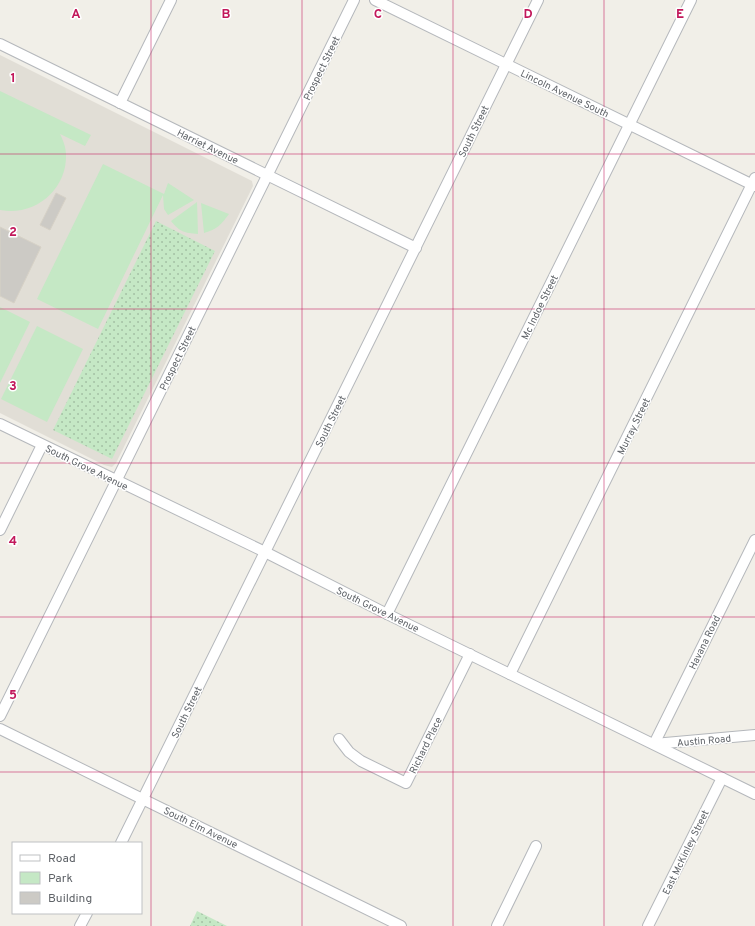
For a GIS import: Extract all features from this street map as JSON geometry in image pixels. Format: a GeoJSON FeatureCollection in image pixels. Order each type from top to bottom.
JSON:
{"type":"FeatureCollection","features":[{"type":"Feature","properties":{"kind":"street"},"geometry":{"type":"LineString","coordinates":[[120,103],[171,0]]}},
{"type":"Feature","properties":{"kind":"street","name":"Prospect Street"},"geometry":{"type":"LineString","coordinates":[[0,716],[354,0]]}},
{"type":"Feature","properties":{"kind":"street","name":"Lincoln Avenue South"},"geometry":{"type":"LineString","coordinates":[[375,0],[629,124],[754,183]]}},
{"type":"Feature","properties":{"kind":"street","name":"South Street"},"geometry":{"type":"LineString","coordinates":[[122,842],[538,0]]}},
{"type":"Feature","properties":{"kind":"street","name":"Mc Indoe Street"},"geometry":{"type":"LineString","coordinates":[[387,614],[691,0]]}},
{"type":"Feature","properties":{"kind":"street","name":"Harriet Avenue"},"geometry":{"type":"LineString","coordinates":[[0,44],[416,248]]}},
{"type":"Feature","properties":{"kind":"street","name":"Murray Street"},"geometry":{"type":"LineString","coordinates":[[510,674],[754,183]]}},
{"type":"Feature","properties":{"kind":"street","name":"South Grove Avenue"},"geometry":{"type":"LineString","coordinates":[[0,424],[265,552],[387,614],[755,794]]}},
{"type":"Feature","properties":{"kind":"street"},"geometry":{"type":"LineString","coordinates":[[0,530],[42,445]]}},
{"type":"Feature","properties":{"kind":"street","name":"Havana Road"},"geometry":{"type":"LineString","coordinates":[[654,744],[755,540]]}},
{"type":"Feature","properties":{"kind":"street","name":"Richard Place"},"geometry":{"type":"LineString","coordinates":[[339,739],[349,752],[361,761],[406,784],[470,654]]}},
{"type":"Feature","properties":{"kind":"street","name":"South Elm Avenue"},"geometry":{"type":"LineString","coordinates":[[0,729],[401,926]]}},
{"type":"Feature","properties":{"kind":"street","name":"Austin Road"},"geometry":{"type":"LineString","coordinates":[[654,744],[755,735]]}},
{"type":"Feature","properties":{"kind":"street","name":"East McKinley Street"},"geometry":{"type":"LineString","coordinates":[[648,926],[722,778]]}},
{"type":"Feature","properties":{"kind":"street"},"geometry":{"type":"LineString","coordinates":[[496,926],[536,846]]}},
{"type":"Feature","properties":{"kind":"street"},"geometry":{"type":"LineString","coordinates":[[80,926],[86,914]]}},
{"type":"Feature","properties":{"kind":"shaded area"},"geometry":{"type":"Polygon","coordinates":[[[0,55],[252,181],[253,186],[116,463],[112,467],[104,465],[0,413],[0,55]]]}},
{"type":"Feature","properties":{"kind":"green space"},"geometry":{"type":"Polygon","coordinates":[[[0,91],[91,135],[85,146],[60,134],[65,146],[65,168],[55,190],[36,205],[13,211],[0,210],[0,91]]]}},
{"type":"Feature","properties":{"kind":"green space"},"geometry":{"type":"Polygon","coordinates":[[[103,164],[164,194],[168,183],[194,200],[168,215],[164,209],[163,195],[98,329],[37,299],[103,164]]]}},
{"type":"Feature","properties":{"kind":"green space"},"geometry":{"type":"Polygon","coordinates":[[[197,202],[198,234],[189,233],[177,228],[171,221],[197,202]]]}},
{"type":"Feature","properties":{"kind":"green space"},"geometry":{"type":"Polygon","coordinates":[[[201,203],[229,214],[218,226],[204,233],[201,203]]]}},
{"type":"Feature","properties":{"kind":"green space"},"geometry":{"type":"Polygon","coordinates":[[[156,221],[215,251],[112,459],[53,430],[156,221]]]}},
{"type":"Feature","properties":{"kind":"green space"},"geometry":{"type":"Polygon","coordinates":[[[0,307],[30,322],[0,383],[0,307]]]}},
{"type":"Feature","properties":{"kind":"green space"},"geometry":{"type":"Polygon","coordinates":[[[37,326],[83,349],[47,422],[1,399],[37,326]]]}},
{"type":"Feature","properties":{"kind":"green space"},"geometry":{"type":"Polygon","coordinates":[[[197,911],[227,926],[190,926],[197,911]]]}},
{"type":"Feature","properties":{"kind":"building"},"geometry":{"type":"Polygon","coordinates":[[[56,193],[66,198],[50,230],[40,225],[56,193]]]}},
{"type":"Feature","properties":{"kind":"building"},"geometry":{"type":"Polygon","coordinates":[[[0,227],[41,247],[14,303],[0,296],[0,227]]]}}]}
